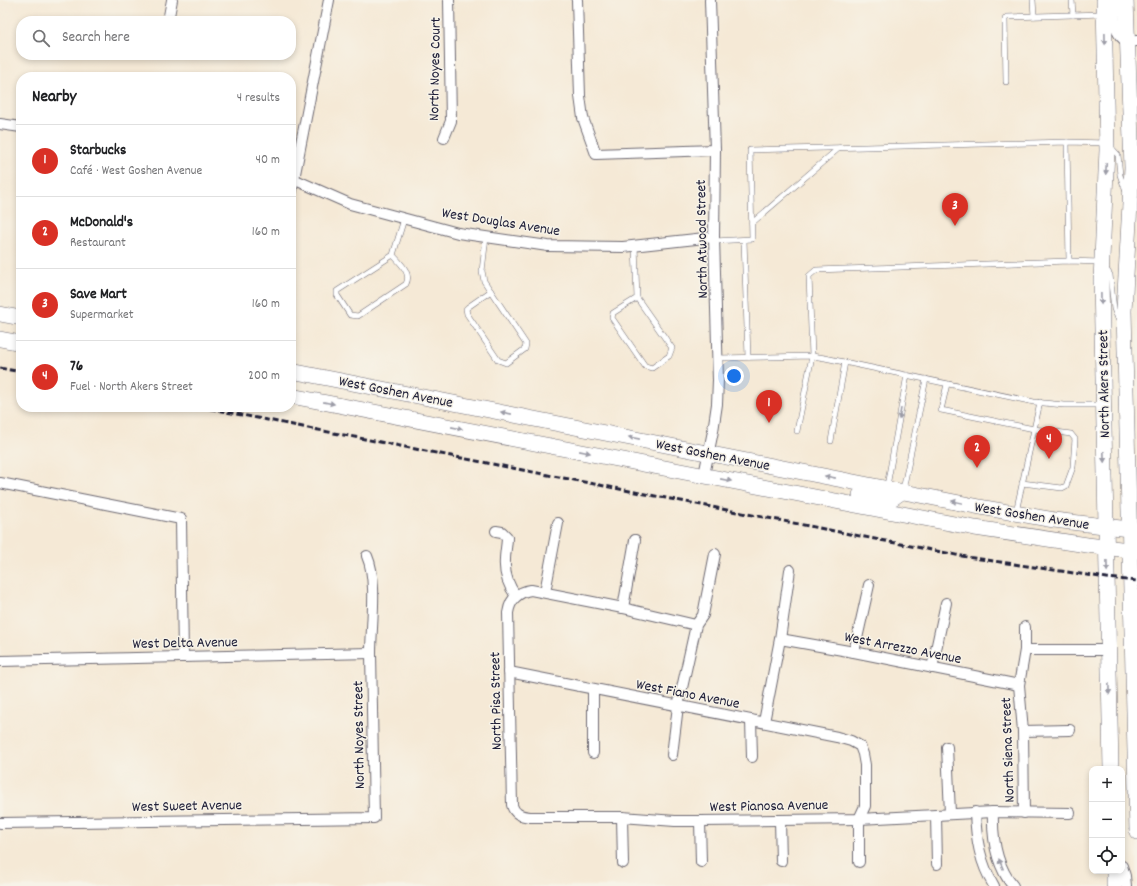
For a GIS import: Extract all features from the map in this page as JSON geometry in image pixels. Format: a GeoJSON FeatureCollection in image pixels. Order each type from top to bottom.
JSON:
{"type":"FeatureCollection","features":[{"type":"Feature","properties":{"kind":"main road","name":"North Akers Street"},"geometry":{"type":"LineString","coordinates":[[1126,0],[1132,41],[1132,168],[1124,335],[1134,551],[1137,832]]}},
{"type":"Feature","properties":{"kind":"main road","name":"North Akers Street"},"geometry":{"type":"LineString","coordinates":[[1104,7],[1107,143],[1101,262],[1111,766]]}},
{"type":"Feature","properties":{"kind":"main road"},"geometry":{"type":"LineString","coordinates":[[0,314],[16,317]]}},
{"type":"Feature","properties":{"kind":"main road"},"geometry":{"type":"LineString","coordinates":[[0,338],[16,342]]}},
{"type":"Feature","properties":{"kind":"main road","name":"West Goshen Avenue"},"geometry":{"type":"LineString","coordinates":[[296,372],[1016,513],[1133,530]]}},
{"type":"Feature","properties":{"kind":"main road","name":"West Goshen Avenue"},"geometry":{"type":"LineString","coordinates":[[296,397],[975,528],[1134,551]]}},
{"type":"Feature","properties":{"kind":"main road"},"geometry":{"type":"LineString","coordinates":[[759,486],[775,480],[876,498],[893,498],[903,491]]}},
{"type":"Feature","properties":{"kind":"main road"},"geometry":{"type":"LineString","coordinates":[[1114,874],[1114,886]]}},
{"type":"Feature","properties":{"kind":"street"},"geometry":{"type":"LineString","coordinates":[[169,16],[172,0]]}},
{"type":"Feature","properties":{"kind":"street"},"geometry":{"type":"LineString","coordinates":[[296,160],[329,0]]}},
{"type":"Feature","properties":{"kind":"street","name":"North Noyes Court"},"geometry":{"type":"LineString","coordinates":[[444,138],[451,121],[449,0]]}},
{"type":"Feature","properties":{"kind":"street"},"geometry":{"type":"LineString","coordinates":[[577,0],[580,96],[583,118],[596,154],[715,150]]}},
{"type":"Feature","properties":{"kind":"street","name":"North Atwood Street"},"geometry":{"type":"LineString","coordinates":[[704,476],[717,404],[718,358],[714,239],[715,150],[710,0]]}},
{"type":"Feature","properties":{"kind":"street"},"geometry":{"type":"LineString","coordinates":[[1114,0],[1116,29],[1120,35],[1132,41]]}},
{"type":"Feature","properties":{"kind":"street"},"geometry":{"type":"LineString","coordinates":[[0,124],[16,126]]}},
{"type":"Feature","properties":{"kind":"street","name":"West Douglas Avenue"},"geometry":{"type":"LineString","coordinates":[[296,181],[350,204],[458,233],[548,246],[623,247],[714,239]]}},
{"type":"Feature","properties":{"kind":"street"},"geometry":{"type":"LineString","coordinates":[[0,483],[181,519],[183,657]]}},
{"type":"Feature","properties":{"kind":"street"},"geometry":{"type":"LineString","coordinates":[[545,592],[558,522]]}},
{"type":"Feature","properties":{"kind":"street"},"geometry":{"type":"LineString","coordinates":[[496,531],[502,532],[507,537],[504,561],[506,575],[508,583],[519,594],[531,590],[545,592],[696,625]]}},
{"type":"Feature","properties":{"kind":"street"},"geometry":{"type":"LineString","coordinates":[[623,608],[635,540]]}},
{"type":"Feature","properties":{"kind":"street"},"geometry":{"type":"LineString","coordinates":[[672,755],[678,706],[696,625],[703,614],[715,554]]}},
{"type":"Feature","properties":{"kind":"street"},"geometry":{"type":"LineString","coordinates":[[367,556],[370,563],[373,583],[372,652]]}},
{"type":"Feature","properties":{"kind":"street"},"geometry":{"type":"LineString","coordinates":[[764,722],[780,639],[790,570]]}},
{"type":"Feature","properties":{"kind":"street"},"geometry":{"type":"LineString","coordinates":[[854,652],[869,585]]}},
{"type":"Feature","properties":{"kind":"street","name":"North Pisa Street"},"geometry":{"type":"LineString","coordinates":[[516,814],[512,805],[508,613],[511,601],[519,594]]}},
{"type":"Feature","properties":{"kind":"street"},"geometry":{"type":"LineString","coordinates":[[932,668],[946,603]]}},
{"type":"Feature","properties":{"kind":"street","name":"North Siena Street"},"geometry":{"type":"LineString","coordinates":[[1024,813],[1023,731],[1019,685],[1025,650],[1025,627]]}},
{"type":"Feature","properties":{"kind":"street","name":"West Arrezzo Avenue"},"geometry":{"type":"LineString","coordinates":[[780,639],[854,652],[1019,685]]}},
{"type":"Feature","properties":{"kind":"street"},"geometry":{"type":"LineString","coordinates":[[1025,650],[1108,650]]}},
{"type":"Feature","properties":{"kind":"street","name":"West Delta Avenue"},"geometry":{"type":"LineString","coordinates":[[0,661],[372,652]]}},
{"type":"Feature","properties":{"kind":"street","name":"North Noyes Street"},"geometry":{"type":"LineString","coordinates":[[372,652],[374,818]]}},
{"type":"Feature","properties":{"kind":"street","name":"West Fiano Avenue"},"geometry":{"type":"LineString","coordinates":[[510,672],[593,690],[837,736],[851,740],[860,746],[865,765],[865,806],[859,818]]}},
{"type":"Feature","properties":{"kind":"street"},"geometry":{"type":"LineString","coordinates":[[593,690],[593,753]]}},
{"type":"Feature","properties":{"kind":"street"},"geometry":{"type":"LineString","coordinates":[[752,720],[752,757]]}},
{"type":"Feature","properties":{"kind":"street"},"geometry":{"type":"LineString","coordinates":[[1023,731],[1070,730]]}},
{"type":"Feature","properties":{"kind":"street"},"geometry":{"type":"LineString","coordinates":[[948,747],[950,813]]}},
{"type":"Feature","properties":{"kind":"street"},"geometry":{"type":"LineString","coordinates":[[975,812],[978,848],[983,865],[994,886]]}},
{"type":"Feature","properties":{"kind":"street","name":"West Pianosa Avenue"},"geometry":{"type":"LineString","coordinates":[[516,814],[522,817],[530,818],[622,817],[675,821],[700,821],[919,817],[950,813],[975,812],[1070,813]]}},
{"type":"Feature","properties":{"kind":"street"},"geometry":{"type":"LineString","coordinates":[[993,812],[992,831],[997,855],[1013,886]]}},
{"type":"Feature","properties":{"kind":"street"},"geometry":{"type":"LineString","coordinates":[[936,815],[937,864]]}},
{"type":"Feature","properties":{"kind":"street"},"geometry":{"type":"LineString","coordinates":[[622,817],[623,864]]}},
{"type":"Feature","properties":{"kind":"street","name":"West Sweet Avenue"},"geometry":{"type":"LineString","coordinates":[[0,823],[374,818]]}},
{"type":"Feature","properties":{"kind":"street"},"geometry":{"type":"LineString","coordinates":[[859,818],[859,862]]}},
{"type":"Feature","properties":{"kind":"street"},"geometry":{"type":"LineString","coordinates":[[780,820],[781,861]]}},
{"type":"Feature","properties":{"kind":"street"},"geometry":{"type":"LineString","coordinates":[[700,821],[701,862]]}},
{"type":"Feature","properties":{"kind":"street"},"geometry":{"type":"LineString","coordinates":[[1124,874],[1126,886]]}},
{"type":"Feature","properties":{"kind":"lane"},"geometry":{"type":"LineString","coordinates":[[1033,0],[1034,16]]}},
{"type":"Feature","properties":{"kind":"lane"},"geometry":{"type":"LineString","coordinates":[[1072,0],[1073,15]]}},
{"type":"Feature","properties":{"kind":"lane"},"geometry":{"type":"LineString","coordinates":[[1006,82],[1004,19],[1007,17],[1073,15],[1104,7]]}},
{"type":"Feature","properties":{"kind":"lane"},"geometry":{"type":"LineString","coordinates":[[1067,142],[1069,261]]}},
{"type":"Feature","properties":{"kind":"lane"},"geometry":{"type":"LineString","coordinates":[[714,239],[752,239],[750,150],[1067,142],[1107,143],[1118,155],[1120,175],[1130,204]]}},
{"type":"Feature","properties":{"kind":"lane"},"geometry":{"type":"LineString","coordinates":[[752,222],[839,148]]}},
{"type":"Feature","properties":{"kind":"lane"},"geometry":{"type":"LineString","coordinates":[[393,255],[408,274],[406,284],[358,316],[350,315],[337,295],[337,291],[393,255],[404,219]]}},
{"type":"Feature","properties":{"kind":"lane"},"geometry":{"type":"LineString","coordinates":[[486,237],[482,271],[484,281],[491,291],[526,344],[525,349],[506,362],[498,360],[467,314],[466,309],[468,306],[491,291]]}},
{"type":"Feature","properties":{"kind":"lane"},"geometry":{"type":"LineString","coordinates":[[744,240],[748,357]]}},
{"type":"Feature","properties":{"kind":"lane"},"geometry":{"type":"LineString","coordinates":[[635,246],[637,298],[672,348],[669,356],[652,368],[645,366],[612,318],[613,313],[637,298]]}},
{"type":"Feature","properties":{"kind":"lane"},"geometry":{"type":"LineString","coordinates":[[798,431],[812,356],[809,276],[816,270],[1069,261],[1101,262],[1110,276],[1114,309],[1124,335]]}},
{"type":"Feature","properties":{"kind":"lane"},"geometry":{"type":"LineString","coordinates":[[718,358],[812,356],[1040,402],[1064,405],[1103,405]]}},
{"type":"Feature","properties":{"kind":"lane"},"geometry":{"type":"LineString","coordinates":[[830,441],[845,362]]}},
{"type":"Feature","properties":{"kind":"lane"},"geometry":{"type":"LineString","coordinates":[[887,488],[907,375]]}},
{"type":"Feature","properties":{"kind":"lane"},"geometry":{"type":"LineString","coordinates":[[903,491],[926,380]]}},
{"type":"Feature","properties":{"kind":"lane"},"geometry":{"type":"LineString","coordinates":[[947,384],[941,410],[1071,434],[1075,439],[1073,467],[1066,486],[1062,488],[1022,483]]}},
{"type":"Feature","properties":{"kind":"lane"},"geometry":{"type":"LineString","coordinates":[[1016,513],[1040,402]]}},
{"type":"Feature","properties":{"kind":"railway"},"geometry":{"type":"LineString","coordinates":[[0,368],[16,371]]}},
{"type":"Feature","properties":{"kind":"railway"},"geometry":{"type":"LineString","coordinates":[[227,412],[967,557],[1107,578],[1137,581]]}},
{"type":"Feature","properties":{"kind":"place","name":"Save Mart"},"geometry":{"type":"Point","coordinates":[955,226]}},
{"type":"Feature","properties":{"kind":"place","name":"Starbucks"},"geometry":{"type":"Point","coordinates":[769,423]}},
{"type":"Feature","properties":{"kind":"place","name":"76"},"geometry":{"type":"Point","coordinates":[1049,459]}},
{"type":"Feature","properties":{"kind":"place","name":"McDonald's"},"geometry":{"type":"Point","coordinates":[977,468]}}]}
